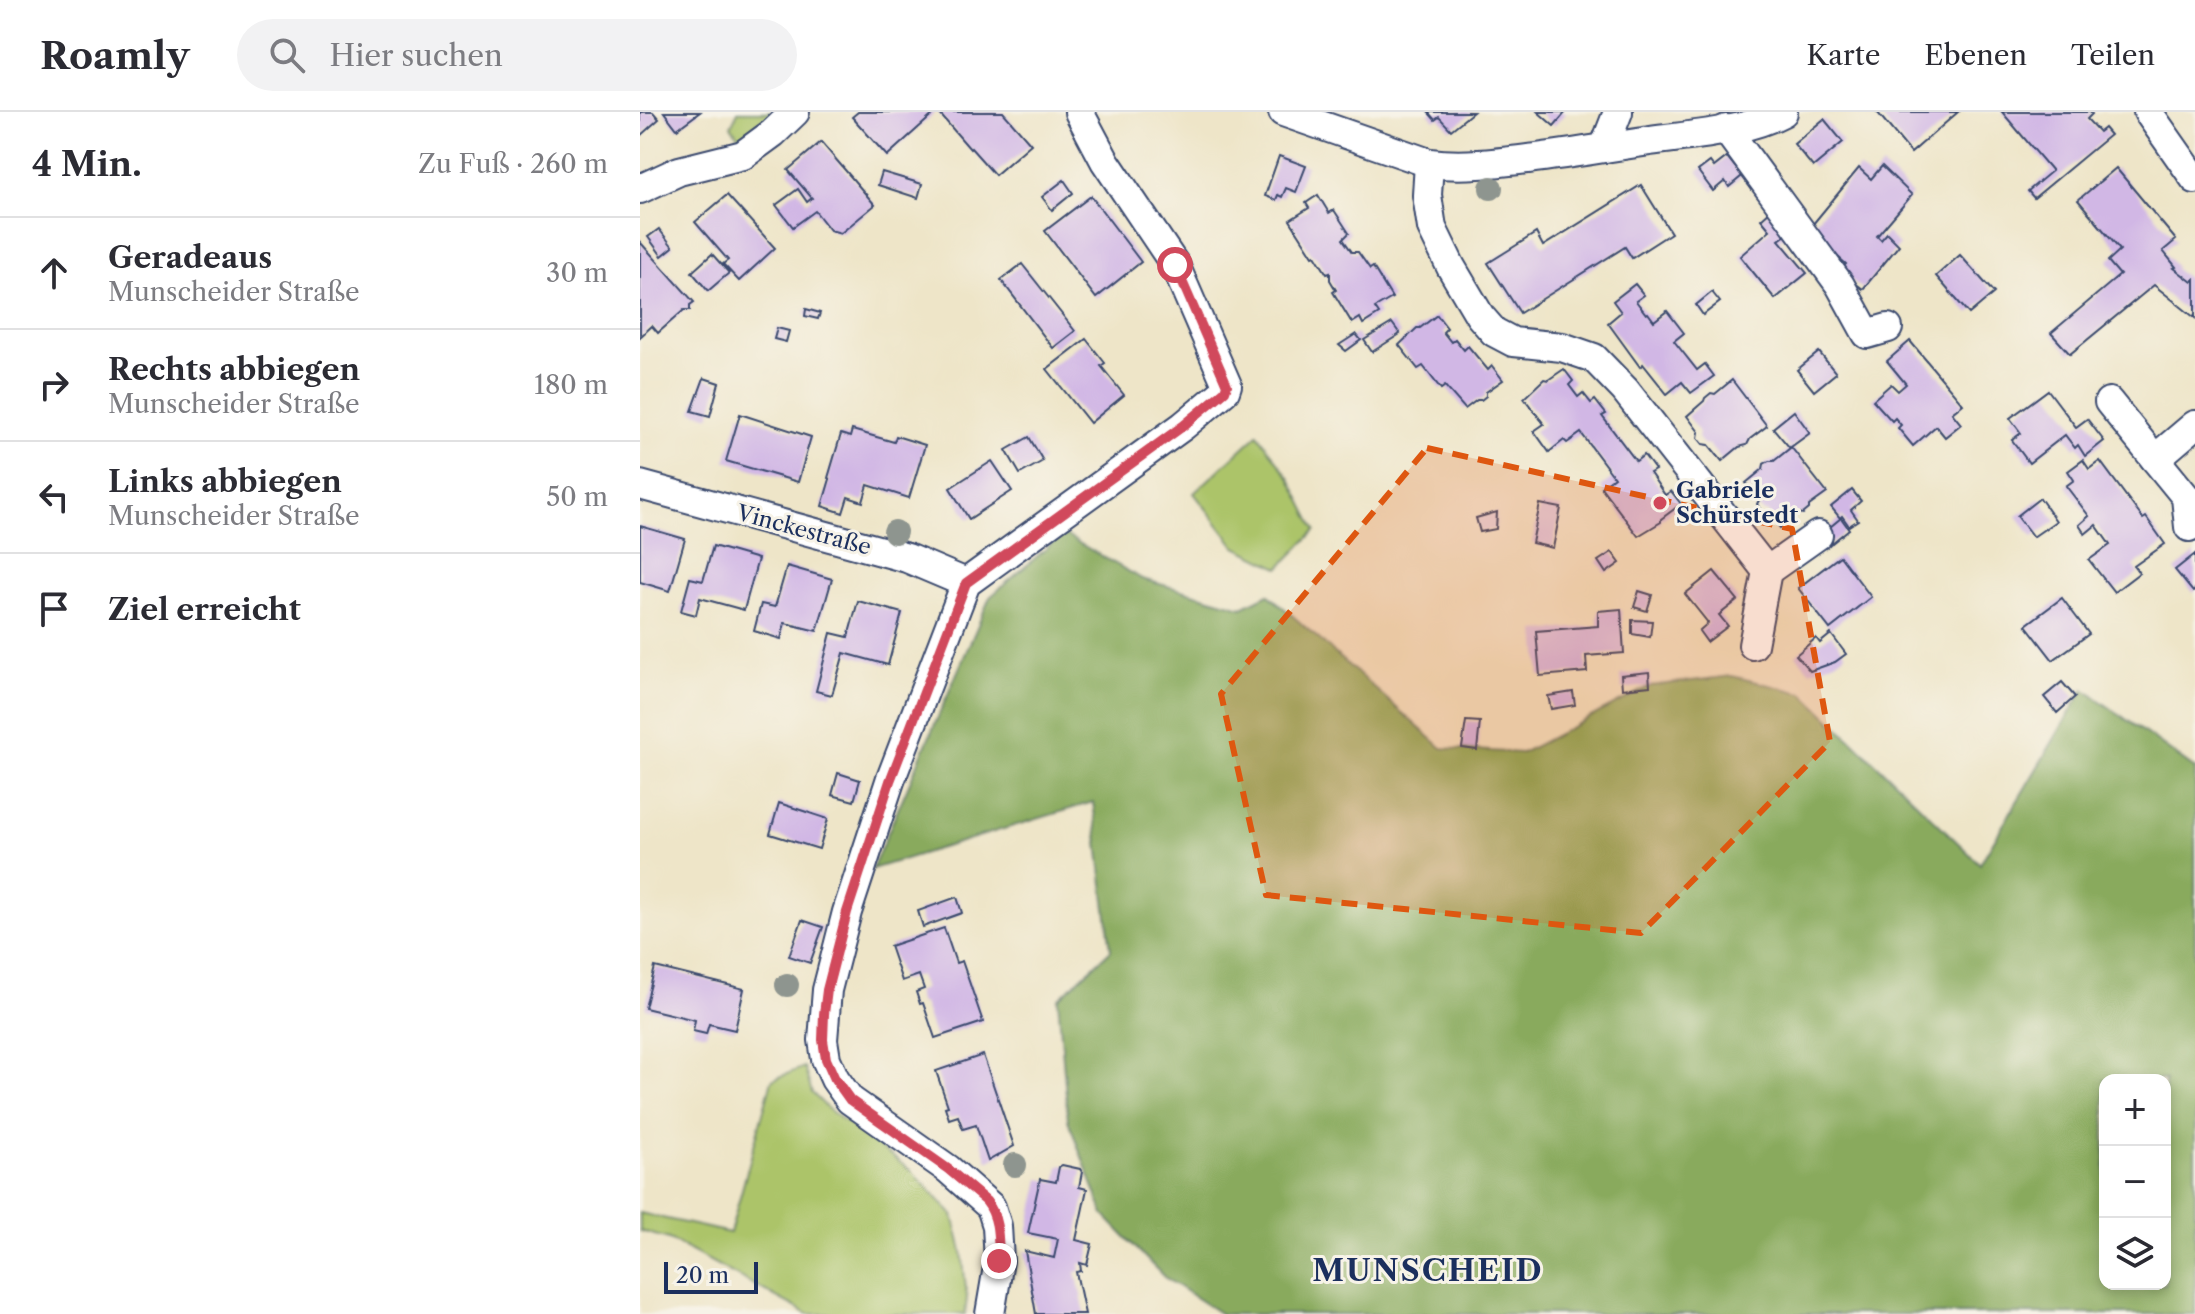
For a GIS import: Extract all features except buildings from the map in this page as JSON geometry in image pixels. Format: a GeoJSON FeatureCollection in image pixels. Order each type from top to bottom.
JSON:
{"type":"FeatureCollection","features":[{"type":"Feature","properties":{"kind":"street"},"geometry":{"type":"LineString","coordinates":[[640,189],[679,171],[743,155],[795,112]]}},
{"type":"Feature","properties":{"kind":"street"},"geometry":{"type":"LineString","coordinates":[[990,1314],[999,1261],[997,1226],[991,1207],[948,1169],[850,1100],[826,1059],[823,1040],[827,990],[847,912],[890,781],[966,583],[1183,426],[1219,397],[1227,385],[1175,265],[1105,161],[1079,112]]}},
{"type":"Feature","properties":{"kind":"street"},"geometry":{"type":"LineString","coordinates":[[1283,112],[1429,163],[1449,165],[1475,165],[1726,129],[1783,112]]}},
{"type":"Feature","properties":{"kind":"street"},"geometry":{"type":"LineString","coordinates":[[1604,148],[1618,112]]}},
{"type":"Feature","properties":{"kind":"street"},"geometry":{"type":"LineString","coordinates":[[2148,112],[2195,179]]}},
{"type":"Feature","properties":{"kind":"street"},"geometry":{"type":"LineString","coordinates":[[1726,129],[1840,285],[1867,334],[1888,328]]}},
{"type":"Feature","properties":{"kind":"street"},"geometry":{"type":"LineString","coordinates":[[1429,163],[1427,195],[1432,228],[1480,316],[1494,332],[1513,342],[1562,347],[1594,358],[1625,390],[1767,571]]}},
{"type":"Feature","properties":{"kind":"street"},"geometry":{"type":"LineString","coordinates":[[2109,402],[2186,497],[2189,527]]}},
{"type":"Feature","properties":{"kind":"street"},"geometry":{"type":"LineString","coordinates":[[2155,459],[2195,425]]}},
{"type":"Feature","properties":{"kind":"street","name":"Vinckestraße"},"geometry":{"type":"LineString","coordinates":[[640,485],[907,558],[966,583]]}},
{"type":"Feature","properties":{"kind":"street"},"geometry":{"type":"LineString","coordinates":[[1753,645],[1767,571],[1818,535]]}},
{"type":"Feature","properties":{"kind":"highlighted area"},"geometry":{"type":"Polygon","coordinates":[[[1427,448],[1792,529],[1830,742],[1641,933],[1266,895],[1221,694],[1427,448]]]}},
{"type":"Feature","properties":{"kind":"green space"},"geometry":{"type":"Polygon","coordinates":[[[738,112],[781,112],[754,131],[739,137],[731,126],[738,112]]]}},
{"type":"Feature","properties":{"kind":"green space"},"geometry":{"type":"Polygon","coordinates":[[[1258,434],[1290,479],[1316,530],[1279,568],[1236,547],[1194,493],[1258,434]]]}},
{"type":"Feature","properties":{"kind":"green space"},"geometry":{"type":"Polygon","coordinates":[[[1063,534],[1142,579],[1242,607],[1268,594],[1442,748],[1522,753],[1650,686],[1732,676],[1803,693],[1980,864],[2084,689],[2195,769],[2195,1314],[1221,1314],[1164,1277],[1104,1215],[1068,1120],[1058,999],[1111,950],[1093,802],[872,869],[990,597],[1063,534]]]}},
{"type":"Feature","properties":{"kind":"green space"},"geometry":{"type":"Polygon","coordinates":[[[804,1067],[812,1093],[828,1109],[912,1171],[953,1215],[962,1251],[967,1298],[965,1314],[808,1314],[669,1239],[640,1231],[640,1213],[730,1233],[772,1080],[804,1067]]]}},
{"type":"Feature","properties":{"kind":"place","name":"Gabriele Schürstedt"},"geometry":{"type":"Point","coordinates":[1660,503]}},
{"type":"Feature","properties":{"kind":"district","name":"MUNSCHEID"},"geometry":{"type":"Point","coordinates":[1428,1270]}},
{"type":"Feature","properties":{"kind":"route"},"geometry":{"type":"LineString","coordinates":[[999,1261],[997,1226],[986,1201],[948,1169],[850,1100],[835,1079],[826,1059],[823,1040],[827,990],[847,912],[890,781],[966,583],[1183,426],[1225,391],[1227,385],[1175,265]]}}]}
